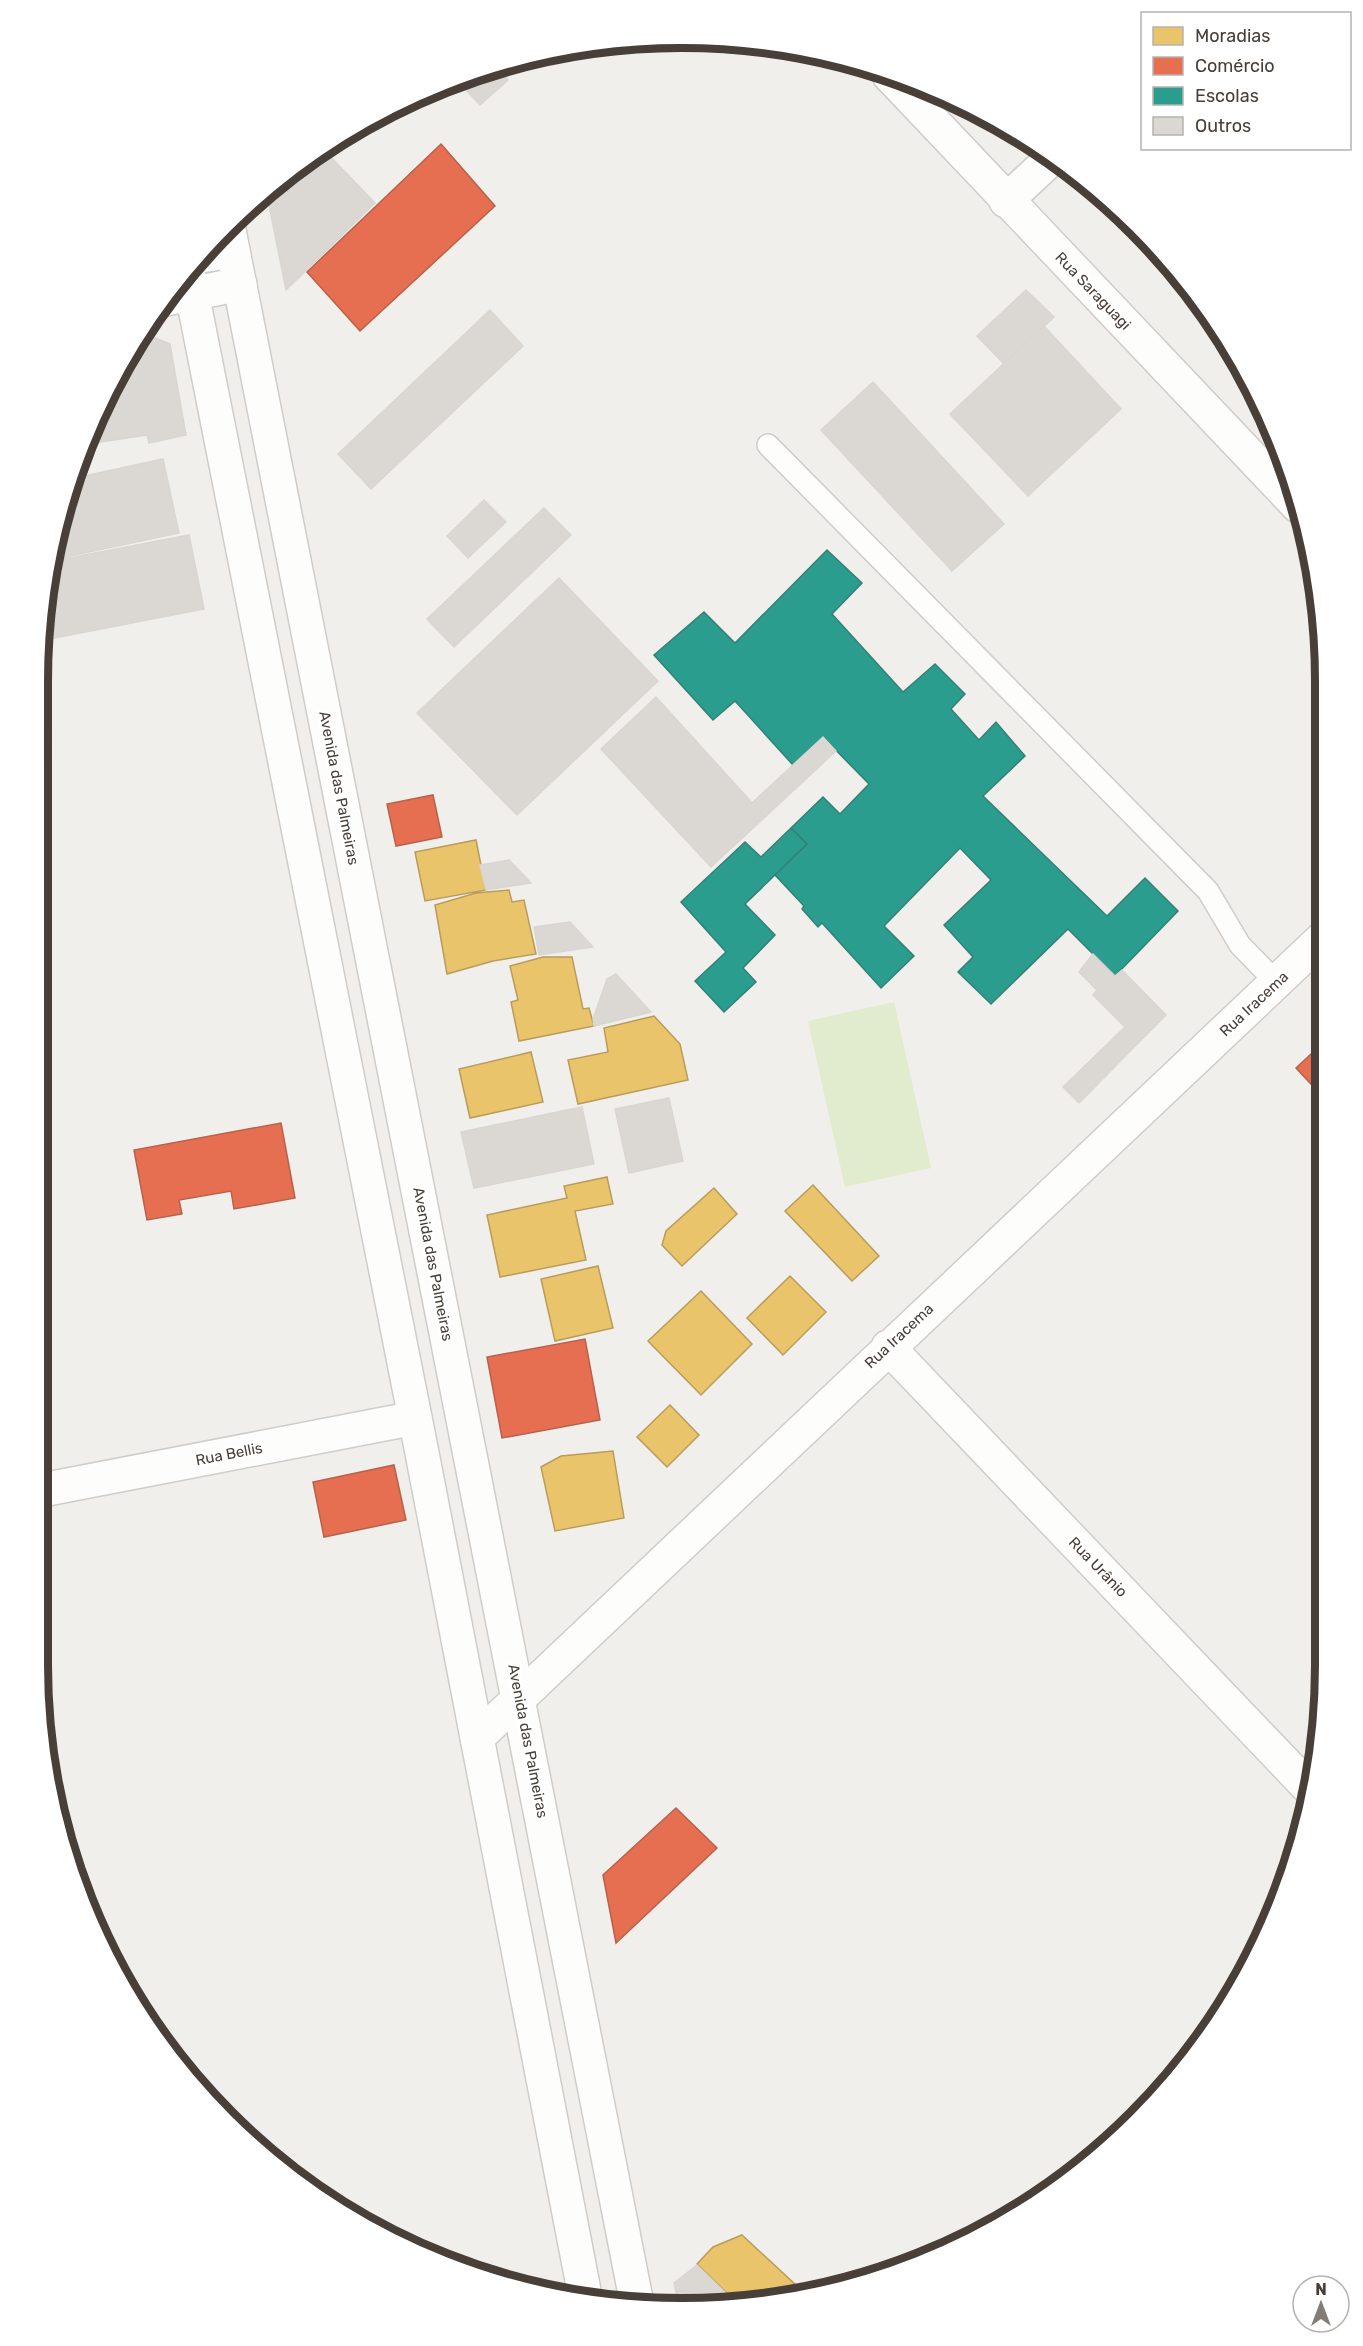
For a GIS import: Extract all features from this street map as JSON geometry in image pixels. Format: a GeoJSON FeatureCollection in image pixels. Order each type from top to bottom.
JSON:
{"type":"FeatureCollection","features":[{"type":"Feature","properties":{"kind":"street","name":"Rua Saraguagi"},"geometry":{"type":"LineString","coordinates":[[901,88],[1286,494]]}},
{"type":"Feature","properties":{"kind":"street"},"geometry":{"type":"LineString","coordinates":[[1006,201],[1046,164]]}},
{"type":"Feature","properties":{"kind":"street","name":"Avenida das Palmeiras"},"geometry":{"type":"LineString","coordinates":[[231,238],[468,1443],[520,1696],[636,2297]]}},
{"type":"Feature","properties":{"kind":"street"},"geometry":{"type":"LineString","coordinates":[[186,288],[240,284]]}},
{"type":"Feature","properties":{"kind":"street"},"geometry":{"type":"LineString","coordinates":[[183,291],[415,1418],[584,2290]]}},
{"type":"Feature","properties":{"kind":"street","name":"Rua Iracema"},"geometry":{"type":"LineString","coordinates":[[477,1738],[1315,945]]}},
{"type":"Feature","properties":{"kind":"street","name":"Rua Urânio"},"geometry":{"type":"LineString","coordinates":[[888,1347],[1304,1783]]}},
{"type":"Feature","properties":{"kind":"street","name":"Rua Bellis"},"geometry":{"type":"LineString","coordinates":[[48,1489],[415,1418]]}},
{"type":"Feature","properties":{"kind":"street"},"geometry":{"type":"LineString","coordinates":[[422,1453],[468,1443]]}},
{"type":"Feature","properties":{"kind":"lane"},"geometry":{"type":"LineString","coordinates":[[768,445],[1208,891],[1240,945],[1276,982]]}},
{"type":"Feature","properties":{"kind":"green space"},"geometry":{"type":"Polygon","coordinates":[[[894,1002],[931,1168],[845,1187],[808,1021],[894,1002]]]}},
{"type":"Feature","properties":{"kind":"building: Moradias"},"geometry":{"type":"Polygon","coordinates":[[[476,840],[486,890],[425,901],[415,852],[476,840]]]}},
{"type":"Feature","properties":{"kind":"building: Moradias"},"geometry":{"type":"Polygon","coordinates":[[[509,890],[512,902],[524,900],[536,954],[493,961],[447,974],[435,905],[476,893],[509,890]]]}},
{"type":"Feature","properties":{"kind":"building: Moradias"},"geometry":{"type":"Polygon","coordinates":[[[543,957],[572,957],[583,1009],[589,1008],[594,1026],[519,1041],[511,1002],[518,1000],[510,966],[543,957]]]}},
{"type":"Feature","properties":{"kind":"building: Moradias"},"geometry":{"type":"Polygon","coordinates":[[[654,1016],[680,1044],[688,1080],[578,1104],[568,1060],[608,1052],[604,1028],[654,1016]]]}},
{"type":"Feature","properties":{"kind":"building: Moradias"},"geometry":{"type":"Polygon","coordinates":[[[531,1052],[543,1102],[470,1118],[459,1069],[531,1052]]]}},
{"type":"Feature","properties":{"kind":"building: Moradias"},"geometry":{"type":"Polygon","coordinates":[[[607,1177],[613,1204],[575,1211],[586,1260],[500,1277],[487,1215],[567,1198],[564,1186],[607,1177]]]}},
{"type":"Feature","properties":{"kind":"building: Moradias"},"geometry":{"type":"Polygon","coordinates":[[[813,1185],[879,1256],[852,1281],[785,1211],[813,1185]]]}},
{"type":"Feature","properties":{"kind":"building: Moradias"},"geometry":{"type":"Polygon","coordinates":[[[714,1188],[737,1214],[682,1266],[662,1245],[666,1231],[714,1188]]]}},
{"type":"Feature","properties":{"kind":"building: Moradias"},"geometry":{"type":"Polygon","coordinates":[[[598,1266],[613,1328],[555,1341],[541,1279],[598,1266]]]}},
{"type":"Feature","properties":{"kind":"building: Moradias"},"geometry":{"type":"Polygon","coordinates":[[[790,1276],[826,1312],[783,1355],[747,1318],[790,1276]]]}},
{"type":"Feature","properties":{"kind":"building: Moradias"},"geometry":{"type":"Polygon","coordinates":[[[701,1291],[752,1344],[701,1395],[648,1341],[701,1291]]]}},
{"type":"Feature","properties":{"kind":"building: Moradias"},"geometry":{"type":"Polygon","coordinates":[[[670,1405],[699,1435],[667,1467],[637,1437],[670,1405]]]}},
{"type":"Feature","properties":{"kind":"building: Moradias"},"geometry":{"type":"Polygon","coordinates":[[[613,1451],[624,1518],[555,1531],[541,1467],[561,1456],[613,1451]]]}},
{"type":"Feature","properties":{"kind":"building: Moradias"},"geometry":{"type":"Polygon","coordinates":[[[742,2235],[797,2286],[764,2293],[730,2296],[697,2264],[713,2247],[742,2235]]]}},
{"type":"Feature","properties":{"kind":"building: Comércio"},"geometry":{"type":"Polygon","coordinates":[[[441,144],[495,206],[360,331],[307,272],[441,144]]]}},
{"type":"Feature","properties":{"kind":"building: Comércio"},"geometry":{"type":"Polygon","coordinates":[[[433,795],[442,837],[396,846],[387,804],[433,795]]]}},
{"type":"Feature","properties":{"kind":"building: Comércio"},"geometry":{"type":"Polygon","coordinates":[[[1315,1050],[1315,1088],[1296,1068],[1315,1050]]]}},
{"type":"Feature","properties":{"kind":"building: Comércio"},"geometry":{"type":"Polygon","coordinates":[[[281,1123],[295,1198],[234,1209],[231,1191],[179,1200],[182,1214],[147,1220],[134,1150],[281,1123]]]}},
{"type":"Feature","properties":{"kind":"building: Comércio"},"geometry":{"type":"Polygon","coordinates":[[[585,1339],[600,1420],[502,1438],[487,1357],[585,1339]]]}},
{"type":"Feature","properties":{"kind":"building: Comércio"},"geometry":{"type":"Polygon","coordinates":[[[394,1465],[406,1520],[324,1537],[313,1482],[394,1465]]]}},
{"type":"Feature","properties":{"kind":"building: Comércio"},"geometry":{"type":"Polygon","coordinates":[[[676,1808],[717,1848],[616,1943],[603,1875],[676,1808]]]}},
{"type":"Feature","properties":{"kind":"building: Escolas"},"geometry":{"type":"Polygon","coordinates":[[[827,550],[862,583],[832,614],[903,692],[935,664],[965,694],[951,709],[979,740],[996,722],[1025,756],[983,796],[1107,916],[1145,878],[1178,911],[1115,976],[1068,929],[991,1004],[958,972],[973,957],[944,925],[991,880],[960,848],[884,926],[914,956],[881,988],[822,923],[818,927],[802,909],[804,906],[775,875],[807,844],[791,828],[823,797],[840,814],[869,784],[823,737],[793,765],[735,701],[713,720],[654,655],[704,612],[735,643],[827,550]]]}},
{"type":"Feature","properties":{"kind":"building: Escolas"},"geometry":{"type":"Polygon","coordinates":[[[791,828],[807,844],[745,904],[775,935],[743,968],[756,982],[724,1012],[695,981],[726,952],[681,902],[745,842],[761,857],[791,828]]]}},
{"type":"Feature","properties":{"kind":"building: Outros"},"geometry":{"type":"Polygon","coordinates":[[[503,75],[508,80],[480,105],[464,87],[503,75]]]}},
{"type":"Feature","properties":{"kind":"building: Outros"},"geometry":{"type":"Polygon","coordinates":[[[329,155],[375,203],[286,290],[269,205],[296,179],[329,155]]]}},
{"type":"Feature","properties":{"kind":"building: Outros"},"geometry":{"type":"Polygon","coordinates":[[[1026,290],[1054,317],[1004,364],[977,336],[1026,290]]]}},
{"type":"Feature","properties":{"kind":"building: Outros"},"geometry":{"type":"Polygon","coordinates":[[[490,310],[523,346],[371,489],[338,454],[490,310]]]}},
{"type":"Feature","properties":{"kind":"building: Outros"},"geometry":{"type":"Polygon","coordinates":[[[1044,326],[1121,409],[1028,496],[950,414],[1044,326]]]}},
{"type":"Feature","properties":{"kind":"building: Outros"},"geometry":{"type":"Polygon","coordinates":[[[150,338],[170,344],[186,435],[149,443],[147,435],[95,443],[113,401],[150,338]]]}},
{"type":"Feature","properties":{"kind":"building: Outros"},"geometry":{"type":"Polygon","coordinates":[[[873,382],[1004,524],[952,571],[821,430],[873,382]]]}},
{"type":"Feature","properties":{"kind":"building: Outros"},"geometry":{"type":"Polygon","coordinates":[[[163,459],[179,533],[60,558],[83,476],[163,459]]]}},
{"type":"Feature","properties":{"kind":"building: Outros"},"geometry":{"type":"Polygon","coordinates":[[[484,500],[506,522],[468,558],[447,536],[484,500]]]}},
{"type":"Feature","properties":{"kind":"building: Outros"},"geometry":{"type":"Polygon","coordinates":[[[544,508],[571,535],[454,647],[427,619],[544,508]]]}},
{"type":"Feature","properties":{"kind":"building: Outros"},"geometry":{"type":"Polygon","coordinates":[[[189,535],[204,609],[49,639],[60,560],[189,535]]]}},
{"type":"Feature","properties":{"kind":"building: Outros"},"geometry":{"type":"Polygon","coordinates":[[[559,578],[658,681],[517,815],[417,713],[559,578]]]}},
{"type":"Feature","properties":{"kind":"building: Outros"},"geometry":{"type":"Polygon","coordinates":[[[656,697],[765,817],[711,867],[601,749],[656,697]]]}},
{"type":"Feature","properties":{"kind":"building: Outros"},"geometry":{"type":"Polygon","coordinates":[[[823,737],[836,751],[765,817],[752,803],[823,737]]]}},
{"type":"Feature","properties":{"kind":"building: Outros"},"geometry":{"type":"Polygon","coordinates":[[[509,860],[531,883],[486,890],[480,865],[509,860]]]}},
{"type":"Feature","properties":{"kind":"building: Outros"},"geometry":{"type":"Polygon","coordinates":[[[570,922],[593,947],[539,955],[534,927],[570,922]]]}},
{"type":"Feature","properties":{"kind":"building: Outros"},"geometry":{"type":"Polygon","coordinates":[[[1093,954],[1115,976],[1122,970],[1166,1015],[1079,1103],[1063,1087],[1125,1027],[1093,995],[1097,990],[1079,972],[1093,954]]]}},
{"type":"Feature","properties":{"kind":"building: Outros"},"geometry":{"type":"Polygon","coordinates":[[[616,974],[651,1012],[594,1026],[593,1019],[607,979],[616,974]]]}},
{"type":"Feature","properties":{"kind":"building: Outros"},"geometry":{"type":"Polygon","coordinates":[[[669,1098],[683,1161],[629,1173],[615,1109],[669,1098]]]}},
{"type":"Feature","properties":{"kind":"building: Outros"},"geometry":{"type":"Polygon","coordinates":[[[582,1107],[594,1164],[474,1188],[461,1132],[582,1107]]]}},
{"type":"Feature","properties":{"kind":"building: Outros"},"geometry":{"type":"Polygon","coordinates":[[[697,2265],[729,2296],[677,2298],[674,2283],[697,2265]]]}}]}
